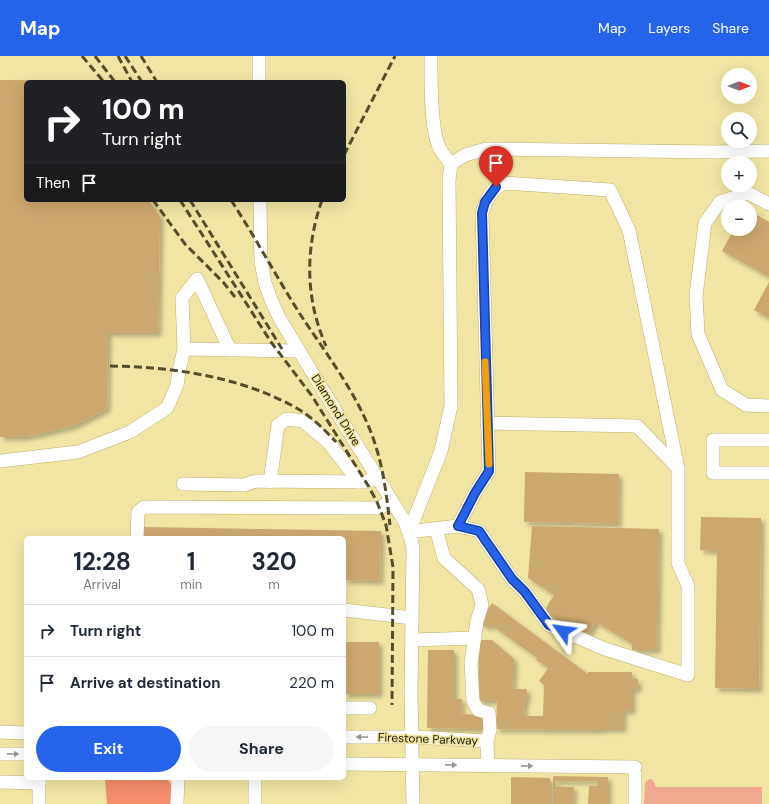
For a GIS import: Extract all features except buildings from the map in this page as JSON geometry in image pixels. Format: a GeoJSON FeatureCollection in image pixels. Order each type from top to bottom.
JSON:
{"type":"FeatureCollection","features":[{"type":"Feature","properties":{"kind":"street"},"geometry":{"type":"LineString","coordinates":[[259,56],[259,80]]}},
{"type":"Feature","properties":{"kind":"street"},"geometry":{"type":"LineString","coordinates":[[431,56],[432,98],[436,137],[440,149],[451,164],[449,187],[451,406],[441,452],[409,532],[458,526],[479,531],[512,579],[525,592],[549,625],[605,649],[688,675],[688,586],[678,563],[678,468],[629,230],[610,190],[504,183],[496,187],[485,202],[482,213],[489,471],[475,493],[458,526]]}},
{"type":"Feature","properties":{"kind":"street"},"geometry":{"type":"LineString","coordinates":[[451,164],[465,155],[486,149],[716,152],[769,151]]}},
{"type":"Feature","properties":{"kind":"street"},"geometry":{"type":"LineString","coordinates":[[769,204],[748,193],[720,202],[705,223],[696,296],[698,334],[722,390],[746,405],[769,406]]}},
{"type":"Feature","properties":{"kind":"street","name":"Diamond Drive"},"geometry":{"type":"LineString","coordinates":[[260,202],[260,253],[262,273],[272,302],[299,351],[405,522],[409,532],[413,549],[413,804]]}},
{"type":"Feature","properties":{"kind":"street"},"geometry":{"type":"LineString","coordinates":[[0,461],[78,452],[130,432],[166,408],[177,385],[184,349],[182,298],[197,279],[230,350]]}},
{"type":"Feature","properties":{"kind":"street"},"geometry":{"type":"LineString","coordinates":[[184,349],[299,351]]}},
{"type":"Feature","properties":{"kind":"street"},"geometry":{"type":"LineString","coordinates":[[270,482],[278,425],[287,420],[303,421],[329,443],[358,482]]}},
{"type":"Feature","properties":{"kind":"street"},"geometry":{"type":"LineString","coordinates":[[487,423],[637,426],[678,468]]}},
{"type":"Feature","properties":{"kind":"street"},"geometry":{"type":"LineString","coordinates":[[769,440],[713,440],[713,473],[769,473]]}},
{"type":"Feature","properties":{"kind":"street"},"geometry":{"type":"LineString","coordinates":[[183,484],[244,485],[256,481],[366,482],[377,477]]}},
{"type":"Feature","properties":{"kind":"street"},"geometry":{"type":"LineString","coordinates":[[136,536],[138,512],[144,506],[380,508],[391,500]]}},
{"type":"Feature","properties":{"kind":"street"},"geometry":{"type":"LineString","coordinates":[[436,529],[444,558],[478,590],[482,605],[471,663],[473,701],[478,710],[489,713],[490,730],[487,741]]}},
{"type":"Feature","properties":{"kind":"street"},"geometry":{"type":"LineString","coordinates":[[346,610],[412,618]]}},
{"type":"Feature","properties":{"kind":"street"},"geometry":{"type":"LineString","coordinates":[[412,640],[475,638]]}},
{"type":"Feature","properties":{"kind":"street"},"geometry":{"type":"LineString","coordinates":[[346,708],[370,708]]}},
{"type":"Feature","properties":{"kind":"street"},"geometry":{"type":"LineString","coordinates":[[0,732],[24,732]]}},
{"type":"Feature","properties":{"kind":"street","name":"Firestone Parkway"},"geometry":{"type":"LineString","coordinates":[[346,737],[413,737],[487,741],[488,766]]}},
{"type":"Feature","properties":{"kind":"street"},"geometry":{"type":"LineString","coordinates":[[0,754],[24,754]]}},
{"type":"Feature","properties":{"kind":"street","name":"Firestone Parkway"},"geometry":{"type":"LineString","coordinates":[[346,764],[488,766],[635,771],[635,804]]}},
{"type":"Feature","properties":{"kind":"street"},"geometry":{"type":"LineString","coordinates":[[177,804],[178,780]]}},
{"type":"Feature","properties":{"kind":"street"},"geometry":{"type":"LineString","coordinates":[[255,780],[255,804]]}},
{"type":"Feature","properties":{"kind":"street"},"geometry":{"type":"LineString","coordinates":[[0,782],[39,781],[39,804]]}},
{"type":"Feature","properties":{"kind":"shaded area"},"geometry":{"type":"Polygon","coordinates":[[[649,779],[653,780],[656,787],[762,787],[762,804],[644,804],[645,783],[649,779]]]}},
{"type":"Feature","properties":{"kind":"shaded area"},"geometry":{"type":"Polygon","coordinates":[[[105,780],[168,780],[174,788],[173,804],[107,804],[105,780]]]}},
{"type":"Feature","properties":{"kind":"railway"},"geometry":{"type":"LineString","coordinates":[[82,56],[102,80]]}},
{"type":"Feature","properties":{"kind":"railway"},"geometry":{"type":"LineString","coordinates":[[95,56],[113,80]]}},
{"type":"Feature","properties":{"kind":"railway"},"geometry":{"type":"LineString","coordinates":[[118,56],[131,80]]}},
{"type":"Feature","properties":{"kind":"railway"},"geometry":{"type":"LineString","coordinates":[[125,56],[141,80]]}},
{"type":"Feature","properties":{"kind":"railway"},"geometry":{"type":"LineString","coordinates":[[141,56],[156,80]]}},
{"type":"Feature","properties":{"kind":"railway"},"geometry":{"type":"LineString","coordinates":[[346,151],[395,56]]}},
{"type":"Feature","properties":{"kind":"railway"},"geometry":{"type":"LineString","coordinates":[[154,202],[185,244],[223,282],[235,297]]}},
{"type":"Feature","properties":{"kind":"railway"},"geometry":{"type":"LineString","coordinates":[[181,202],[271,342],[312,396],[377,502],[386,525],[393,567],[392,705]]}},
{"type":"Feature","properties":{"kind":"railway"},"geometry":{"type":"LineString","coordinates":[[191,202],[282,349]]}},
{"type":"Feature","properties":{"kind":"railway"},"geometry":{"type":"LineString","coordinates":[[232,202],[300,314],[343,378],[362,412],[370,429],[379,456],[385,486],[390,525]]}},
{"type":"Feature","properties":{"kind":"railway"},"geometry":{"type":"LineString","coordinates":[[321,202],[312,237],[310,273],[314,310],[326,346]]}},
{"type":"Feature","properties":{"kind":"railway"},"geometry":{"type":"LineString","coordinates":[[110,366],[157,368],[180,371],[226,380],[248,387],[270,395],[298,409],[315,422],[336,442]]}},
{"type":"Feature","properties":{"kind":"slow traffic"},"geometry":{"type":"LineString","coordinates":[[485,362],[489,464]]}},
{"type":"Feature","properties":{"kind":"route"},"geometry":{"type":"LineString","coordinates":[[496,187],[485,202],[482,213],[489,471],[475,493],[458,526],[479,531],[512,579],[525,592],[549,625],[563,631]]}}]}
